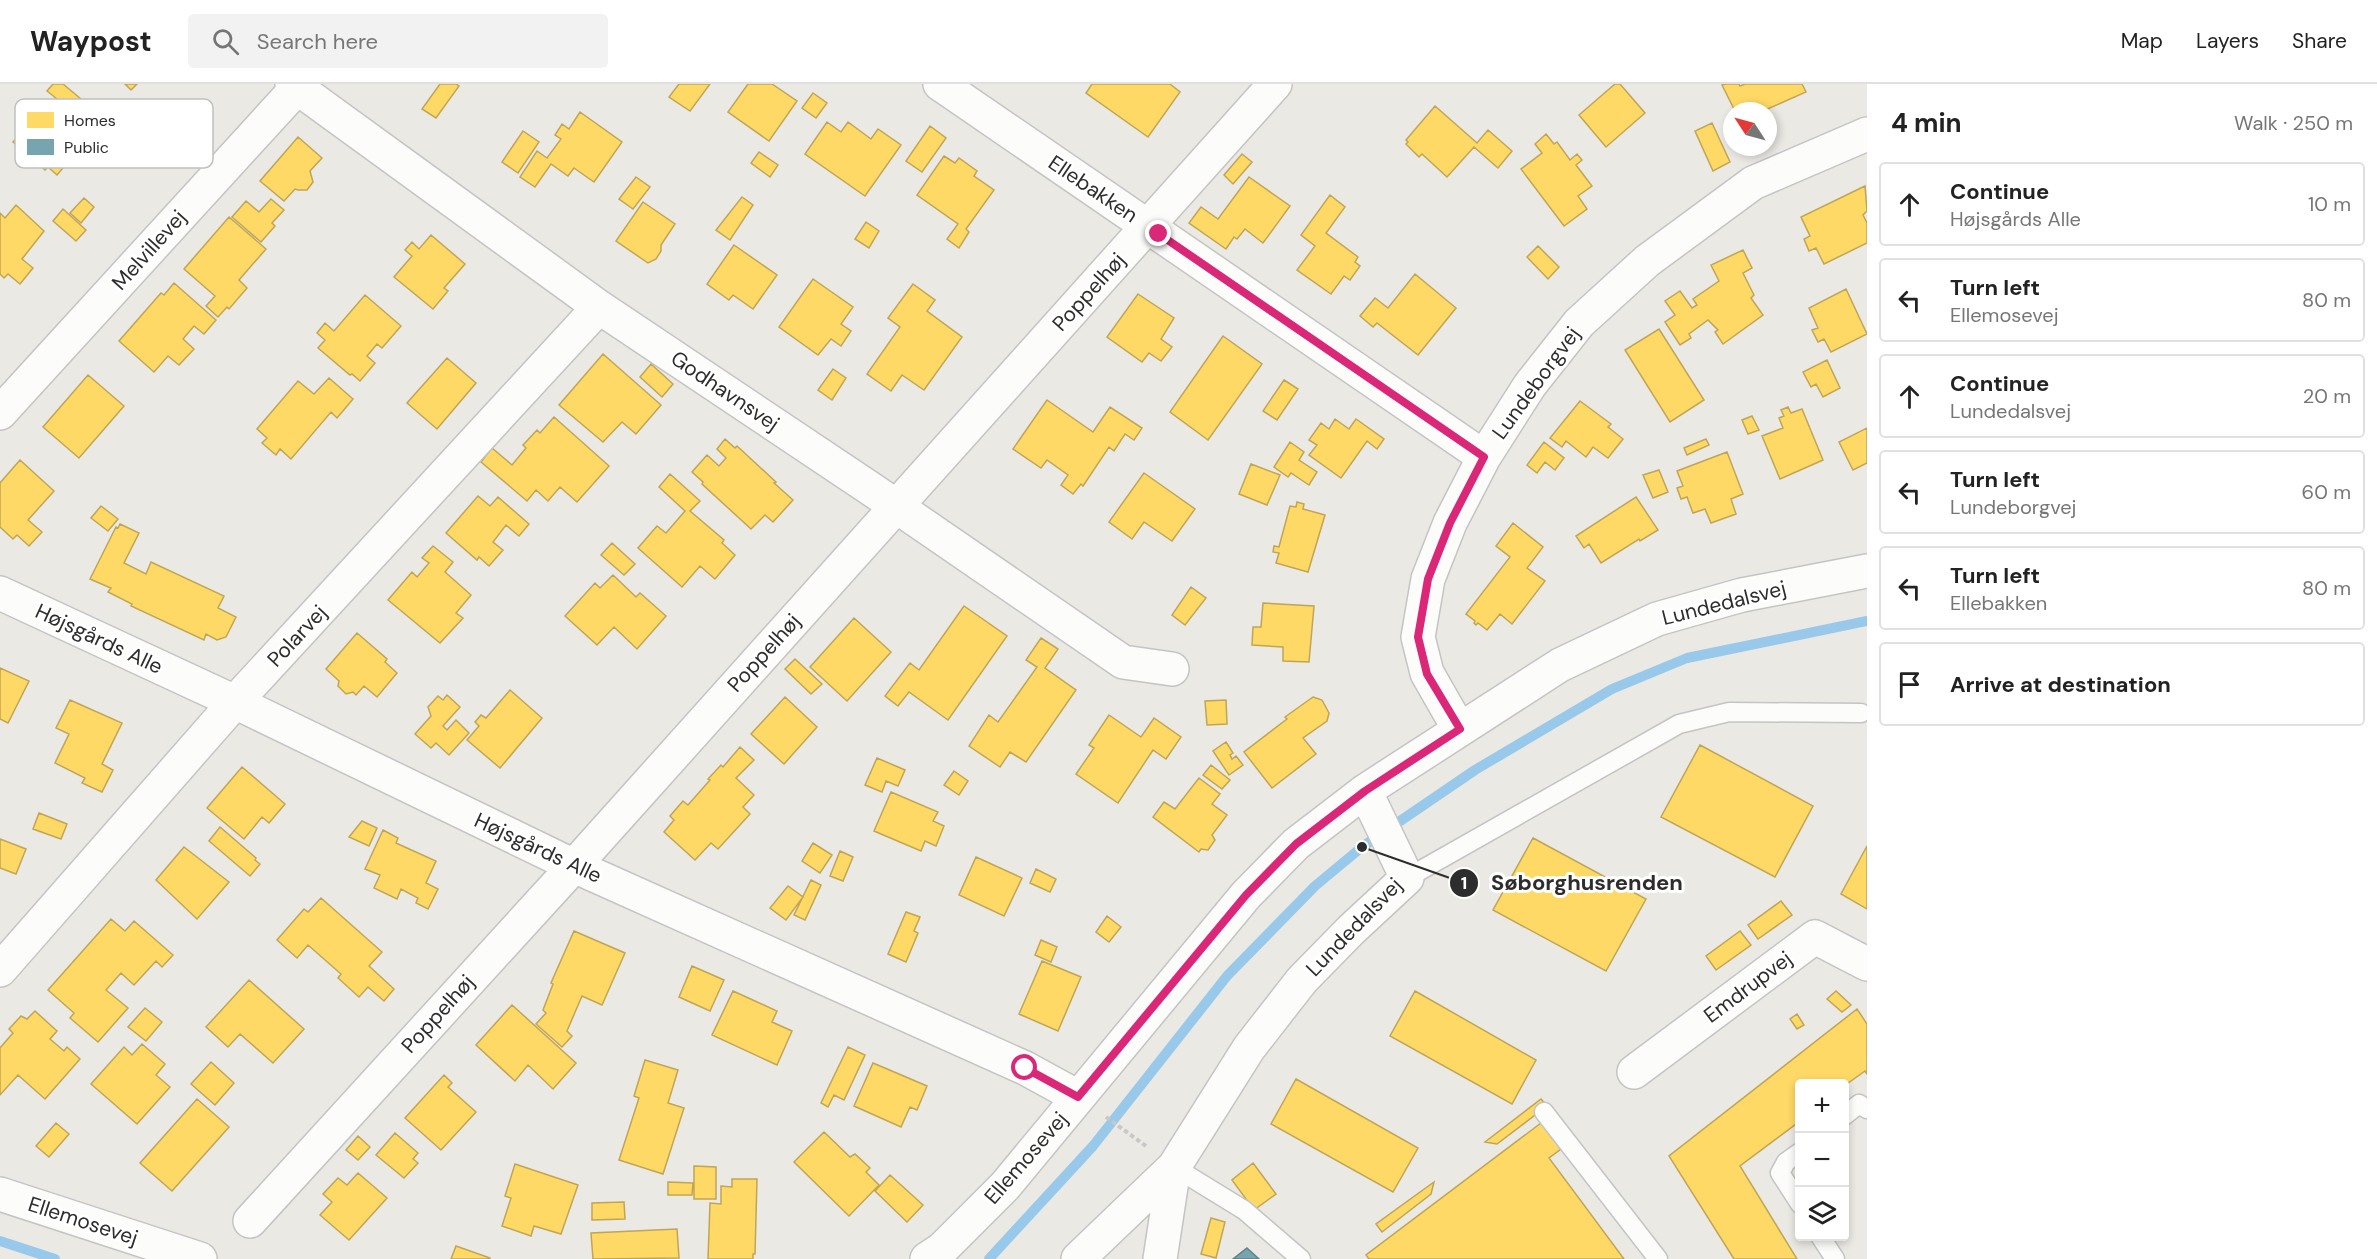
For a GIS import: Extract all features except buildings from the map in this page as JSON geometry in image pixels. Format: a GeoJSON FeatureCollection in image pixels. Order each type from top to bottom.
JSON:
{"type":"FeatureCollection","features":[{"type":"Feature","properties":{"kind":"street","name":"Ellebakken"},"geometry":{"type":"LineString","coordinates":[[940,84],[1484,457]]}},
{"type":"Feature","properties":{"kind":"street","name":"Poppelhøj"},"geometry":{"type":"LineString","coordinates":[[250,1221],[574,866],[1275,84]]}},
{"type":"Feature","properties":{"kind":"street","name":"Godhavnsvej"},"geometry":{"type":"LineString","coordinates":[[295,86],[599,307],[896,506],[1123,662],[1172,669]]}},
{"type":"Feature","properties":{"kind":"street","name":"Melvillevej"},"geometry":{"type":"LineString","coordinates":[[0,413],[295,86]]}},
{"type":"Feature","properties":{"kind":"street","name":"Lundeborgvej"},"geometry":{"type":"LineString","coordinates":[[1460,729],[1427,674],[1418,637],[1428,579],[1450,523],[1484,457],[1530,385],[1579,323],[1647,261],[1753,183],[1867,134]]}},
{"type":"Feature","properties":{"kind":"street","name":"Polarvej"},"geometry":{"type":"LineString","coordinates":[[0,970],[235,702],[599,307]]}},
{"type":"Feature","properties":{"kind":"street","name":"Lundedalsvej"},"geometry":{"type":"LineString","coordinates":[[1078,1259],[1174,1167],[1249,1048],[1302,980],[1407,878],[1365,791],[1560,664],[1657,619],[1742,595],[1867,571]]}},
{"type":"Feature","properties":{"kind":"street","name":"Højsgårds Alle"},"geometry":{"type":"LineString","coordinates":[[0,594],[235,702],[574,866],[1025,1068],[1078,1097]]}},
{"type":"Feature","properties":{"kind":"street","name":"Ellemosevej"},"geometry":{"type":"LineString","coordinates":[[927,1259],[942,1249],[1005,1186],[1246,895],[1296,844],[1365,791]]}},
{"type":"Feature","properties":{"kind":"street","name":"Emdrupvej"},"geometry":{"type":"LineString","coordinates":[[1634,1072],[1815,937],[1867,964]]}},
{"type":"Feature","properties":{"kind":"street"},"geometry":{"type":"LineString","coordinates":[[1160,1259],[1174,1167]]}},
{"type":"Feature","properties":{"kind":"street","name":"Ellemosevej"},"geometry":{"type":"LineString","coordinates":[[0,1194],[200,1259]]}},
{"type":"Feature","properties":{"kind":"lane"},"geometry":{"type":"LineString","coordinates":[[1407,878],[1679,724],[1729,712],[1861,713]]}},
{"type":"Feature","properties":{"kind":"lane"},"geometry":{"type":"LineString","coordinates":[[1849,1113],[1859,1104],[1867,1109]]}},
{"type":"Feature","properties":{"kind":"lane"},"geometry":{"type":"LineString","coordinates":[[1544,1112],[1658,1259]]}},
{"type":"Feature","properties":{"kind":"lane"},"geometry":{"type":"LineString","coordinates":[[1795,1156],[1786,1162],[1780,1173],[1795,1196]]}},
{"type":"Feature","properties":{"kind":"lane"},"geometry":{"type":"LineString","coordinates":[[1174,1167],[1244,1210],[1301,1259]]}},
{"type":"Feature","properties":{"kind":"lane"},"geometry":{"type":"LineString","coordinates":[[1823,1241],[1835,1259]]}},
{"type":"Feature","properties":{"kind":"path"},"geometry":{"type":"LineString","coordinates":[[1078,1097],[1174,1167]]}},
{"type":"Feature","properties":{"kind":"waterway"},"geometry":{"type":"LineString","coordinates":[[989,1259],[1093,1146],[1227,976],[1315,886],[1362,847],[1475,770],[1612,689],[1687,658],[1867,621]]}},
{"type":"Feature","properties":{"kind":"waterway"},"geometry":{"type":"LineString","coordinates":[[0,1241],[55,1259]]}},
{"type":"Feature","properties":{"kind":"place","name":"Søborghusrenden"},"geometry":{"type":"Point","coordinates":[1362,847]}},
{"type":"Feature","properties":{"kind":"route"},"geometry":{"type":"LineString","coordinates":[[1025,1068],[1078,1097],[1246,895],[1296,844],[1365,791],[1460,729],[1427,674],[1418,637],[1428,579],[1450,523],[1484,457],[1159,234]]}}]}
